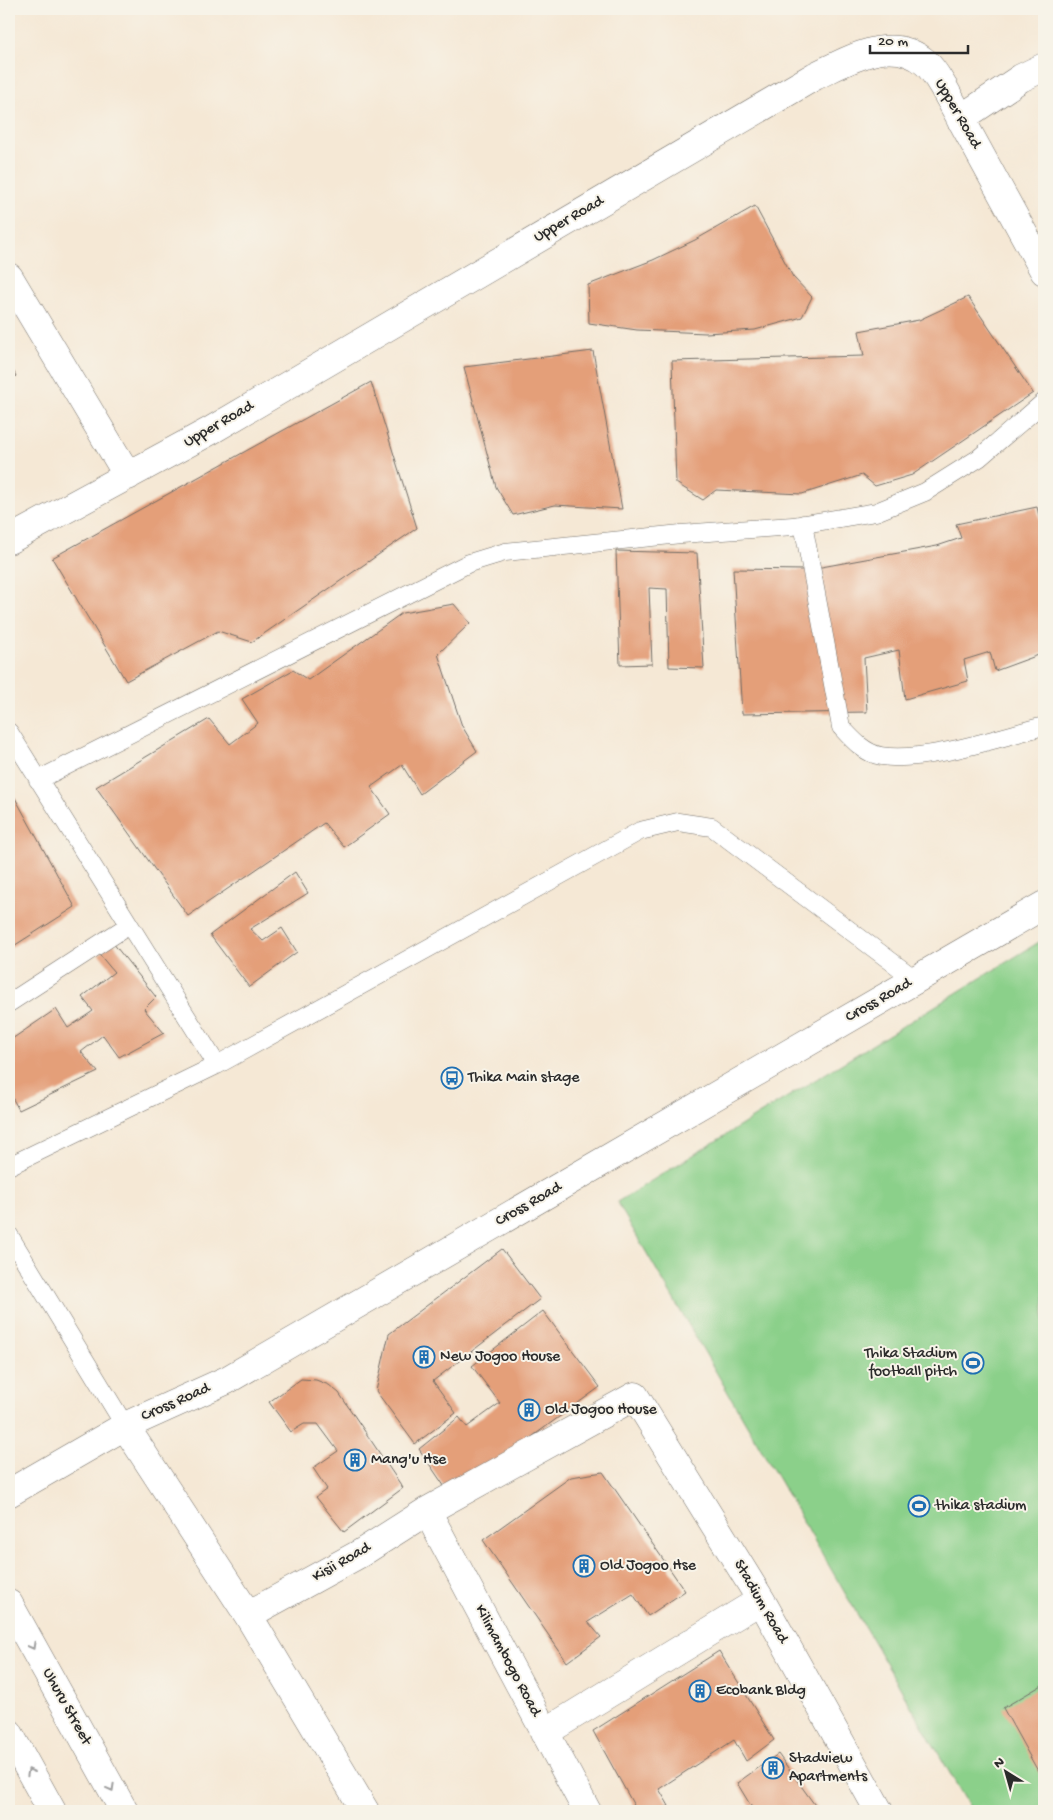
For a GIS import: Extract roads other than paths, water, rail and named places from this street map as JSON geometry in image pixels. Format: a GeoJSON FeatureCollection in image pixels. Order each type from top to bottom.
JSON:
{"type":"FeatureCollection","features":[{"type":"Feature","properties":{"kind":"street","name":"Upper Road"},"geometry":{"type":"LineString","coordinates":[[9,540],[218,426],[815,76],[874,50],[902,50],[926,63],[944,88],[1044,271]]}},
{"type":"Feature","properties":{"kind":"street"},"geometry":{"type":"LineString","coordinates":[[960,119],[1021,78],[1044,67]]}},
{"type":"Feature","properties":{"kind":"street"},"geometry":{"type":"LineString","coordinates":[[9,277],[128,476]]}},
{"type":"Feature","properties":{"kind":"street","name":"Cross Road"},"geometry":{"type":"LineString","coordinates":[[9,1493],[125,1426],[227,1380],[1044,905]]}},
{"type":"Feature","properties":{"kind":"street","name":"Kisii Road"},"geometry":{"type":"LineString","coordinates":[[248,1615],[361,1553],[427,1511],[635,1396]]}},
{"type":"Feature","properties":{"kind":"street","name":"Stadium Road"},"geometry":{"type":"LineString","coordinates":[[635,1396],[761,1600],[879,1811]]}},
{"type":"Feature","properties":{"kind":"street"},"geometry":{"type":"LineString","coordinates":[[125,1426],[248,1615],[365,1811]]}},
{"type":"Feature","properties":{"kind":"street","name":"Kilimambogo Road"},"geometry":{"type":"LineString","coordinates":[[427,1511],[587,1811]]}},
{"type":"Feature","properties":{"kind":"street"},"geometry":{"type":"LineString","coordinates":[[544,1733],[761,1600]]}},
{"type":"Feature","properties":{"kind":"street","name":"Uhuru Street"},"geometry":{"type":"LineString","coordinates":[[9,1604],[124,1811]]}},
{"type":"Feature","properties":{"kind":"street"},"geometry":{"type":"LineString","coordinates":[[9,1733],[52,1811]]}},
{"type":"Feature","properties":{"kind":"lane"},"geometry":{"type":"LineString","coordinates":[[38,780],[469,563],[504,552],[803,524],[876,512],[925,492],[979,458],[1044,402]]}},
{"type":"Feature","properties":{"kind":"lane"},"geometry":{"type":"LineString","coordinates":[[803,524],[841,727],[858,746],[880,756],[925,755],[1044,726]]}},
{"type":"Feature","properties":{"kind":"lane"},"geometry":{"type":"LineString","coordinates":[[9,732],[217,1065]]}},
{"type":"Feature","properties":{"kind":"lane"},"geometry":{"type":"LineString","coordinates":[[9,1166],[217,1065],[640,831],[678,822],[712,828],[916,980]]}},
{"type":"Feature","properties":{"kind":"lane"},"geometry":{"type":"LineString","coordinates":[[9,1003],[129,925]]}},
{"type":"Feature","properties":{"kind":"lane"},"geometry":{"type":"LineString","coordinates":[[9,1235],[125,1426]]}},
{"type":"Feature","properties":{"kind":"place","name":"Thika Main stage"},"geometry":{"type":"Point","coordinates":[452,1078]}},
{"type":"Feature","properties":{"kind":"place","name":"New Jogoo House"},"geometry":{"type":"Point","coordinates":[424,1357]}},
{"type":"Feature","properties":{"kind":"place","name":"Thika Stadium football pitch"},"geometry":{"type":"Point","coordinates":[973,1363]}},
{"type":"Feature","properties":{"kind":"place","name":"Old Jogoo House"},"geometry":{"type":"Point","coordinates":[529,1410]}},
{"type":"Feature","properties":{"kind":"place","name":"Mang'u Hse"},"geometry":{"type":"Point","coordinates":[355,1460]}},
{"type":"Feature","properties":{"kind":"place","name":"thika stadium"},"geometry":{"type":"Point","coordinates":[919,1506]}},
{"type":"Feature","properties":{"kind":"place","name":"Old Jogoo Hse"},"geometry":{"type":"Point","coordinates":[584,1566]}},
{"type":"Feature","properties":{"kind":"place","name":"Ecobank Bldg"},"geometry":{"type":"Point","coordinates":[700,1691]}},
{"type":"Feature","properties":{"kind":"place","name":"Stadview Apartments"},"geometry":{"type":"Point","coordinates":[773,1768]}}]}
